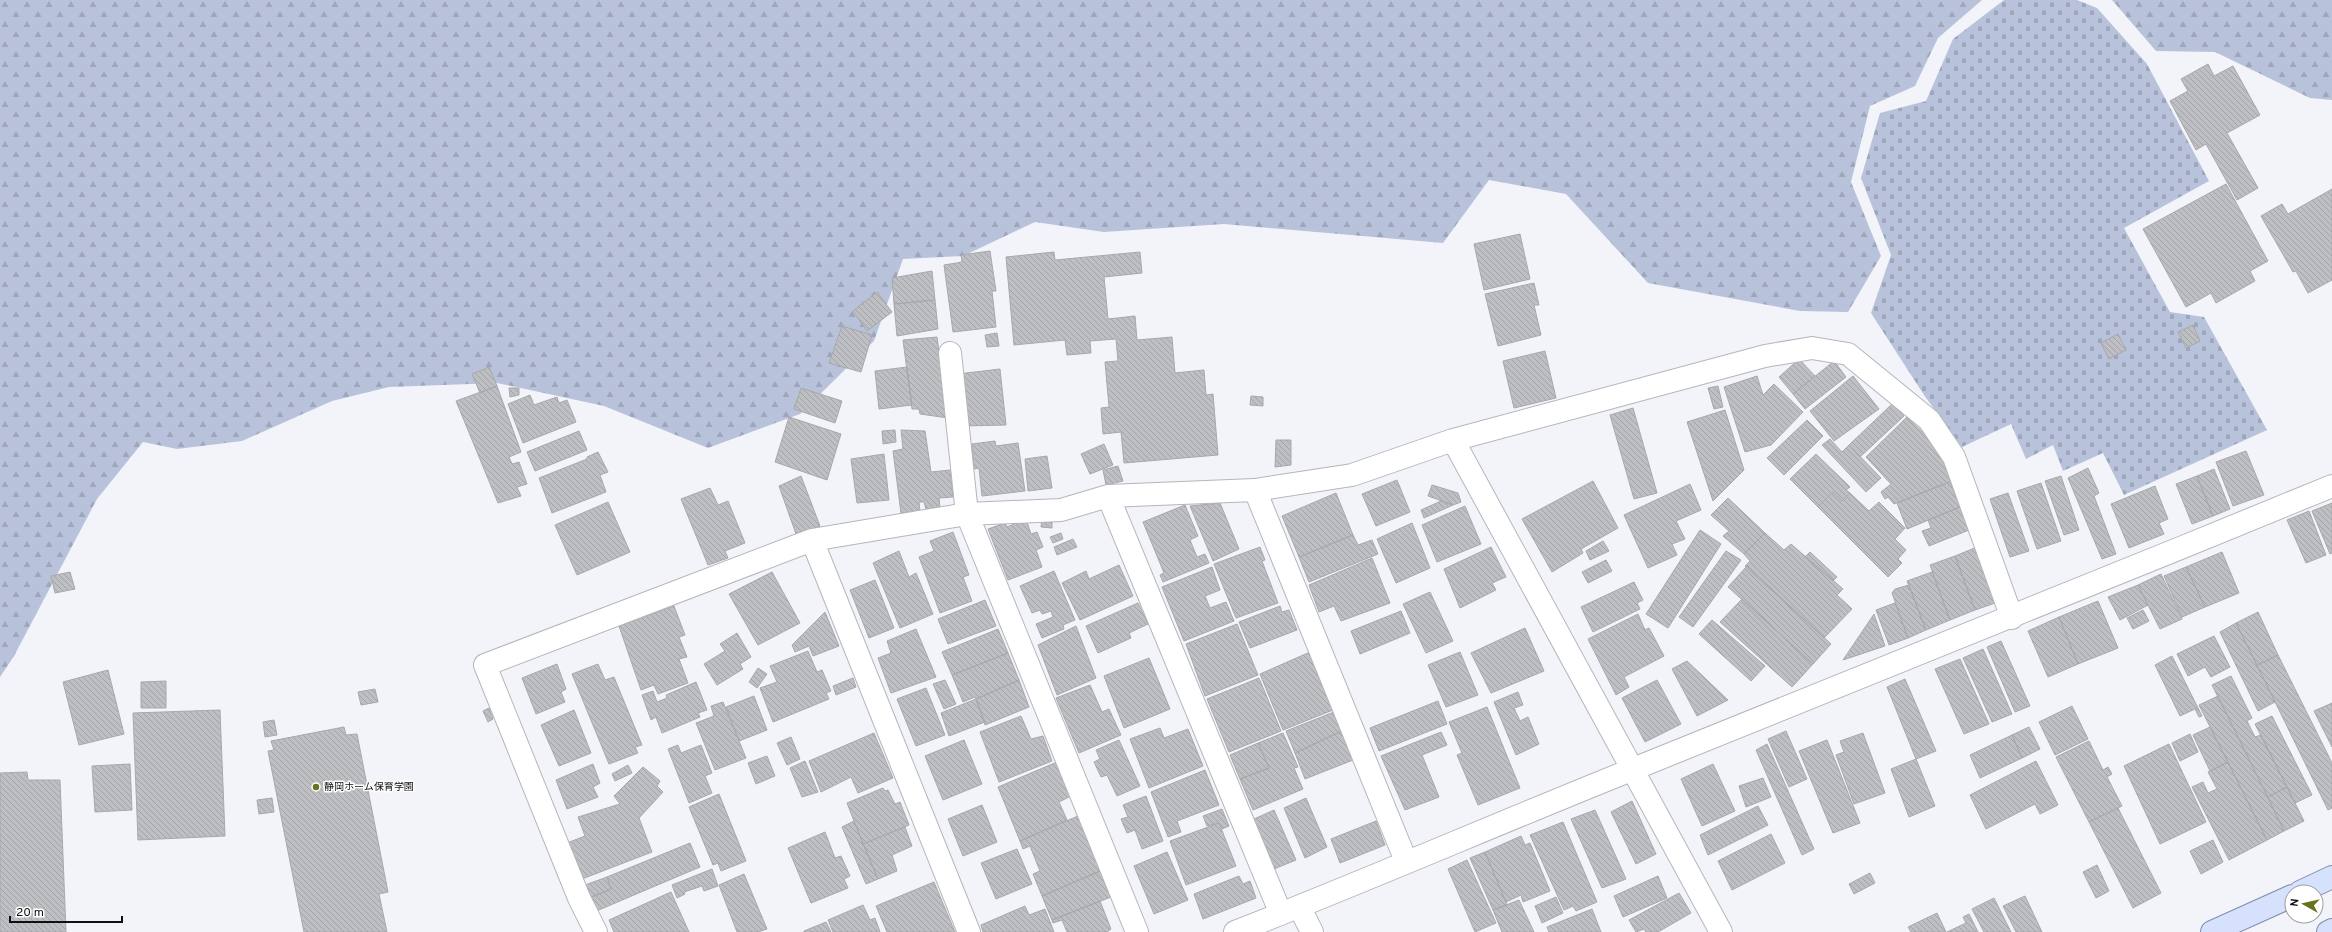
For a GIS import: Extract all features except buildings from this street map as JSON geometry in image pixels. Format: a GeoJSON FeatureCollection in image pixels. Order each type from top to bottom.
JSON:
{"type":"FeatureCollection","features":[{"type":"Feature","properties":{"kind":"main road"},"geometry":{"type":"LineString","coordinates":[[2317,884],[2332,877]]}},
{"type":"Feature","properties":{"kind":"main road"},"geometry":{"type":"LineString","coordinates":[[2212,932],[2284,900]]}},
{"type":"Feature","properties":{"kind":"main road"},"geometry":{"type":"LineString","coordinates":[[2328,932],[2332,930]]}},
{"type":"Feature","properties":{"kind":"street"},"geometry":{"type":"LineString","coordinates":[[596,932],[579,898],[485,665],[812,540],[967,514],[1061,510],[1108,496],[1255,490],[1352,475],[1453,440],[1765,356],[1812,348],[1848,354],[1929,420],[1954,457],[2012,618]]}},
{"type":"Feature","properties":{"kind":"street"},"geometry":{"type":"LineString","coordinates":[[950,353],[967,514],[1137,932]]}},
{"type":"Feature","properties":{"kind":"street"},"geometry":{"type":"LineString","coordinates":[[1453,440],[1721,932]]}},
{"type":"Feature","properties":{"kind":"street"},"geometry":{"type":"LineString","coordinates":[[1235,932],[1291,911],[1633,769],[2012,618],[2332,486]]}},
{"type":"Feature","properties":{"kind":"street"},"geometry":{"type":"LineString","coordinates":[[1255,490],[1406,862]]}},
{"type":"Feature","properties":{"kind":"street"},"geometry":{"type":"LineString","coordinates":[[1108,496],[1291,911],[1312,932]]}},
{"type":"Feature","properties":{"kind":"street"},"geometry":{"type":"LineString","coordinates":[[812,540],[969,932]]}},
{"type":"Feature","properties":{"kind":"green space"},"geometry":{"type":"Polygon","coordinates":[[[0,0],[1982,0],[1938,38],[1915,86],[1870,106],[1851,182],[1881,256],[1848,312],[1800,311],[1648,283],[1566,194],[1489,180],[1443,243],[1224,224],[1104,232],[1035,222],[963,256],[903,259],[874,341],[800,414],[708,448],[604,406],[497,383],[389,387],[332,401],[242,441],[177,449],[143,442],[97,499],[14,656],[0,677],[0,0]]]}},
{"type":"Feature","properties":{"kind":"green space"},"geometry":{"type":"Polygon","coordinates":[[[2004,0],[2077,0],[2097,8],[2147,64],[2209,181],[2124,228],[2170,312],[2204,317],[2267,430],[2124,495],[2103,453],[2063,471],[2053,445],[2026,459],[2011,424],[1962,447],[1924,395],[1871,313],[1891,255],[1861,178],[1880,113],[1926,101],[1953,39],[2004,0]]]}},
{"type":"Feature","properties":{"kind":"green space"},"geometry":{"type":"Polygon","coordinates":[[[2112,0],[2332,0],[2332,100],[2310,98],[2215,52],[2156,51],[2112,0]]]}},
{"type":"Feature","properties":{"kind":"place","name":"静岡ホーム保育学園"},"geometry":{"type":"Point","coordinates":[316,787]}}]}
